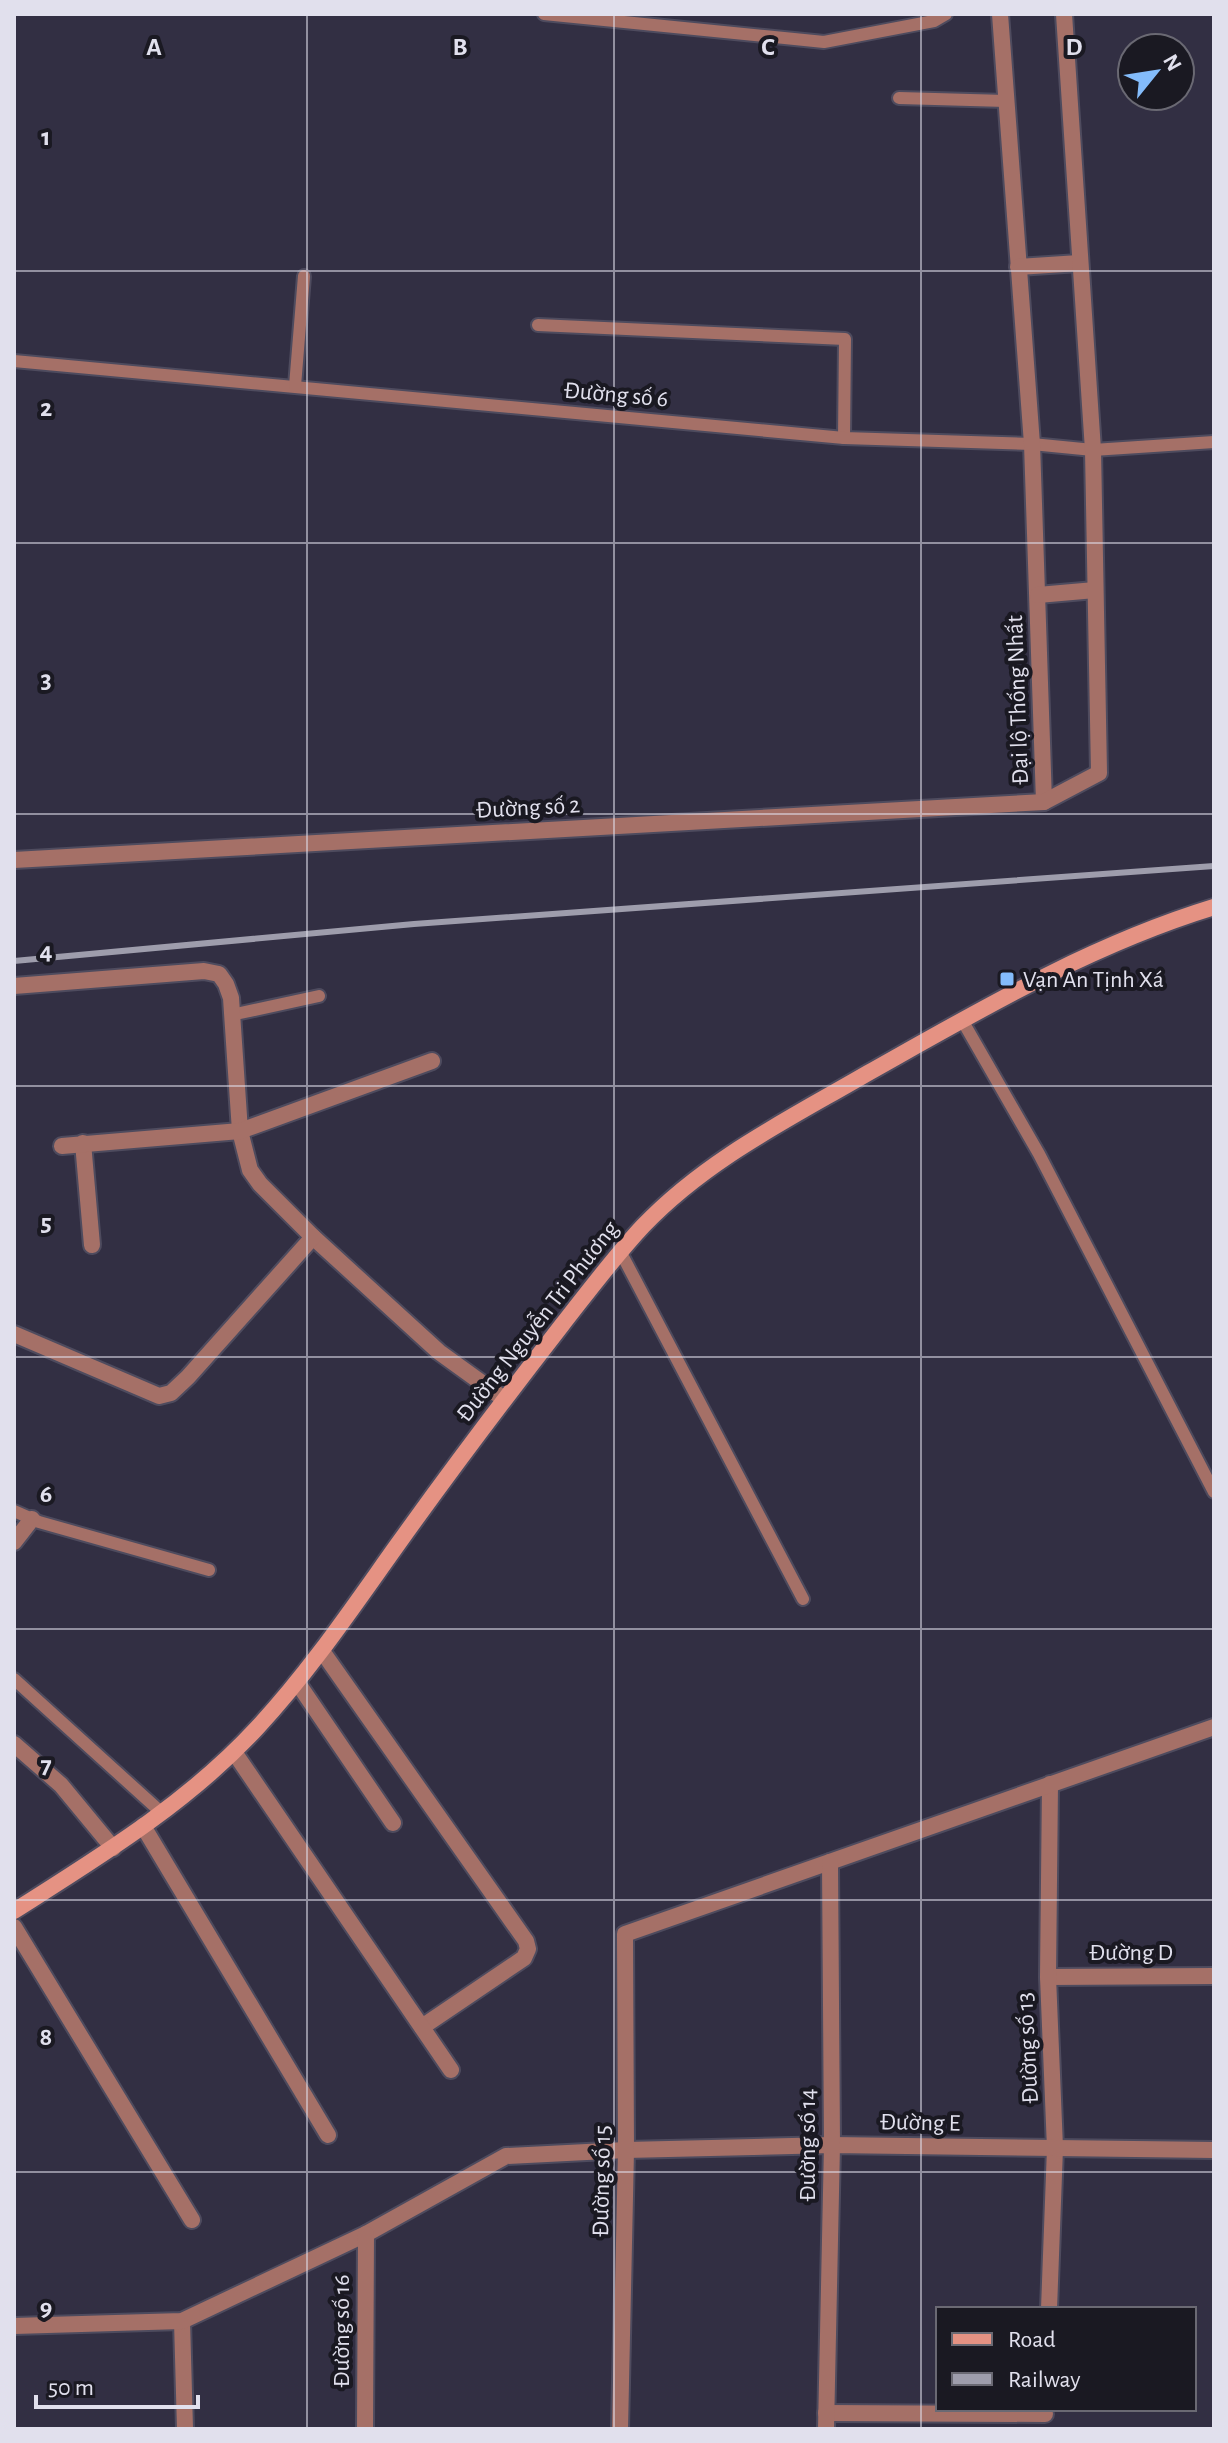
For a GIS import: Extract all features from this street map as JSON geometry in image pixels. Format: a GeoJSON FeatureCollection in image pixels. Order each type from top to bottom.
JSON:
{"type":"FeatureCollection","features":[{"type":"Feature","properties":{"kind":"main road","name":"Đường Nguyễn Tri Phương"},"geometry":{"type":"LineString","coordinates":[[14,1911],[162,1813],[234,1752],[322,1651],[504,1399],[620,1251],[674,1196],[729,1154],[962,1020],[1097,950],[1214,907]]}},
{"type":"Feature","properties":{"kind":"street","name":"Đại lộ Thống Nhất"},"geometry":{"type":"LineString","coordinates":[[1000,14],[1032,444],[1044,802],[1099,773],[1093,450],[1064,14]]}},
{"type":"Feature","properties":{"kind":"street"},"geometry":{"type":"LineString","coordinates":[[1018,267],[1079,263]]}},
{"type":"Feature","properties":{"kind":"street"},"geometry":{"type":"LineString","coordinates":[[1038,595],[1095,590]]}},
{"type":"Feature","properties":{"kind":"street","name":"Đường số 2"},"geometry":{"type":"LineString","coordinates":[[14,860],[1044,802]]}},
{"type":"Feature","properties":{"kind":"street"},"geometry":{"type":"LineString","coordinates":[[14,986],[204,971],[219,974],[231,998],[240,1131],[250,1170],[313,1237],[439,1352],[504,1399]]}},
{"type":"Feature","properties":{"kind":"street"},"geometry":{"type":"LineString","coordinates":[[62,1146],[240,1131],[432,1061]]}},
{"type":"Feature","properties":{"kind":"street"},"geometry":{"type":"LineString","coordinates":[[83,1143],[92,1245]]}},
{"type":"Feature","properties":{"kind":"street"},"geometry":{"type":"LineString","coordinates":[[14,1334],[159,1396],[171,1393],[313,1237]]}},
{"type":"Feature","properties":{"kind":"street"},"geometry":{"type":"LineString","coordinates":[[14,1542],[32,1519]]}},
{"type":"Feature","properties":{"kind":"street"},"geometry":{"type":"LineString","coordinates":[[322,1651],[526,1941],[528,1949],[524,1958],[422,2027]]}},
{"type":"Feature","properties":{"kind":"street"},"geometry":{"type":"LineString","coordinates":[[297,1682],[393,1823]]}},
{"type":"Feature","properties":{"kind":"street"},"geometry":{"type":"LineString","coordinates":[[830,1862],[1214,1727]]}},
{"type":"Feature","properties":{"kind":"street"},"geometry":{"type":"LineString","coordinates":[[14,1744],[61,1785],[113,1848]]}},
{"type":"Feature","properties":{"kind":"street"},"geometry":{"type":"LineString","coordinates":[[234,1752],[451,2070]]}},
{"type":"Feature","properties":{"kind":"street","name":"Đường số 13"},"geometry":{"type":"LineString","coordinates":[[1049,2307],[1055,2148],[1048,1977],[1050,1784]]}},
{"type":"Feature","properties":{"kind":"street"},"geometry":{"type":"LineString","coordinates":[[143,1826],[328,2135]]}},
{"type":"Feature","properties":{"kind":"street","name":"Đường số 15"},"geometry":{"type":"LineString","coordinates":[[620,2429],[626,2150],[625,1934],[830,1862]]}},
{"type":"Feature","properties":{"kind":"street","name":"Đường số 14"},"geometry":{"type":"LineString","coordinates":[[826,2421],[832,2145],[830,1862]]}},
{"type":"Feature","properties":{"kind":"street"},"geometry":{"type":"LineString","coordinates":[[14,1927],[192,2220]]}},
{"type":"Feature","properties":{"kind":"street","name":"Đường D"},"geometry":{"type":"LineString","coordinates":[[1048,1977],[1214,1976]]}},
{"type":"Feature","properties":{"kind":"street","name":"Đường E"},"geometry":{"type":"LineString","coordinates":[[182,2321],[366,2234],[506,2156],[832,2145],[1214,2150]]}},
{"type":"Feature","properties":{"kind":"street","name":"Đường số 16"},"geometry":{"type":"LineString","coordinates":[[365,2429],[366,2234]]}},
{"type":"Feature","properties":{"kind":"street"},"geometry":{"type":"LineString","coordinates":[[14,2326],[182,2321],[185,2429]]}},
{"type":"Feature","properties":{"kind":"street"},"geometry":{"type":"LineString","coordinates":[[826,2421],[1045,2417]]}},
{"type":"Feature","properties":{"kind":"lane"},"geometry":{"type":"LineString","coordinates":[[544,14],[824,42],[934,21],[946,14]]}},
{"type":"Feature","properties":{"kind":"lane"},"geometry":{"type":"LineString","coordinates":[[899,98],[1006,101]]}},
{"type":"Feature","properties":{"kind":"lane"},"geometry":{"type":"LineString","coordinates":[[295,386],[304,276]]}},
{"type":"Feature","properties":{"kind":"lane"},"geometry":{"type":"LineString","coordinates":[[538,325],[845,339],[844,438]]}},
{"type":"Feature","properties":{"kind":"lane","name":"Đường số 6"},"geometry":{"type":"LineString","coordinates":[[14,361],[844,438],[1032,444],[1093,450],[1214,442]]}},
{"type":"Feature","properties":{"kind":"lane"},"geometry":{"type":"LineString","coordinates":[[231,1015],[319,996]]}},
{"type":"Feature","properties":{"kind":"lane"},"geometry":{"type":"LineString","coordinates":[[962,1020],[1039,1154],[1214,1492]]}},
{"type":"Feature","properties":{"kind":"lane"},"geometry":{"type":"LineString","coordinates":[[620,1251],[803,1599]]}},
{"type":"Feature","properties":{"kind":"lane"},"geometry":{"type":"LineString","coordinates":[[14,1511],[32,1519],[209,1570]]}},
{"type":"Feature","properties":{"kind":"lane"},"geometry":{"type":"LineString","coordinates":[[14,1679],[162,1813]]}},
{"type":"Feature","properties":{"kind":"railway"},"geometry":{"type":"LineString","coordinates":[[14,961],[414,924],[1214,866]]}},
{"type":"Feature","properties":{"kind":"place","name":"Vạn An Tịnh Xá"},"geometry":{"type":"Point","coordinates":[1007,979]}}]}
